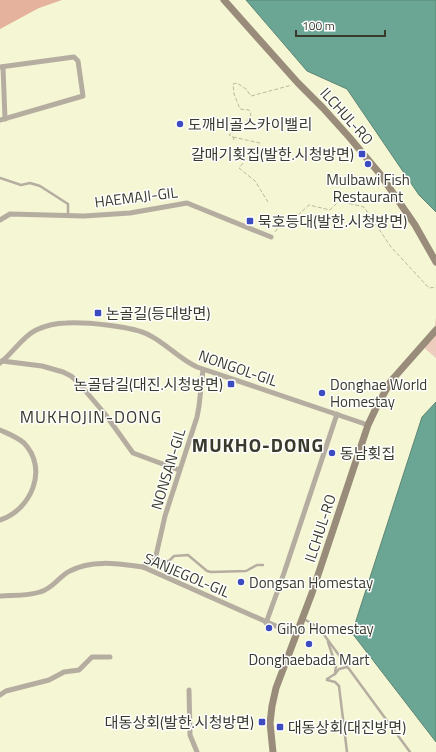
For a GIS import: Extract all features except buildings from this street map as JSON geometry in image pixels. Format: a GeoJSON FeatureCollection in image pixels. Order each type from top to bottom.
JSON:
{"type":"FeatureCollection","features":[{"type":"Feature","properties":{"kind":"street","name":"ILCHUL-RO"},"geometry":{"type":"LineString","coordinates":[[224,0],[298,83],[328,112],[380,174],[415,225],[436,262]]}},
{"type":"Feature","properties":{"kind":"street"},"geometry":{"type":"LineString","coordinates":[[74,57],[78,61],[84,96],[2,120],[2,67],[74,57]]}},
{"type":"Feature","properties":{"kind":"street","name":"HAEMAJI-GIL"},"geometry":{"type":"LineString","coordinates":[[0,220],[10,214],[84,216],[130,213],[186,202],[271,237]]}},
{"type":"Feature","properties":{"kind":"street","name":"NONGOL-GIL"},"geometry":{"type":"LineString","coordinates":[[1,362],[35,331],[48,325],[66,323],[126,328],[148,334],[160,341],[186,362],[203,370],[368,425]]}},
{"type":"Feature","properties":{"kind":"street","name":"ILCHUL-RO"},"geometry":{"type":"LineString","coordinates":[[274,752],[270,723],[272,706],[280,678],[312,593],[368,425],[391,381],[436,330]]}},
{"type":"Feature","properties":{"kind":"street"},"geometry":{"type":"LineString","coordinates":[[1,362],[42,366],[63,372],[70,376],[77,381],[105,414],[133,453],[179,470]]}},
{"type":"Feature","properties":{"kind":"street","name":"NONSAN-GIL"},"geometry":{"type":"LineString","coordinates":[[155,560],[165,516],[197,417],[203,370]]}},
{"type":"Feature","properties":{"kind":"street"},"geometry":{"type":"LineString","coordinates":[[266,623],[336,414]]}},
{"type":"Feature","properties":{"kind":"street"},"geometry":{"type":"LineString","coordinates":[[0,430],[15,436],[25,444],[35,464],[36,474],[31,494],[22,507],[14,514],[0,520]]}},
{"type":"Feature","properties":{"kind":"street"},"geometry":{"type":"LineString","coordinates":[[143,567],[149,562],[155,560]]}},
{"type":"Feature","properties":{"kind":"street","name":"SANJEGOL-GIL"},"geometry":{"type":"LineString","coordinates":[[0,596],[40,593],[70,571],[84,566],[119,564],[143,567],[266,623],[296,635]]}},
{"type":"Feature","properties":{"kind":"street"},"geometry":{"type":"LineString","coordinates":[[0,695],[6,691],[49,680],[64,672],[79,670],[92,657],[110,657]]}},
{"type":"Feature","properties":{"kind":"street"},"geometry":{"type":"LineString","coordinates":[[189,690],[190,735],[197,752]]}},
{"type":"Feature","properties":{"kind":"lane"},"geometry":{"type":"LineString","coordinates":[[0,178],[20,185],[30,183],[40,186],[68,204],[68,215]]}},
{"type":"Feature","properties":{"kind":"lane"},"geometry":{"type":"LineString","coordinates":[[155,560],[169,561],[174,556],[188,555],[206,571],[226,573],[246,571],[257,565],[262,565]]}},
{"type":"Feature","properties":{"kind":"lane"},"geometry":{"type":"LineString","coordinates":[[303,618],[319,628],[410,752]]}},
{"type":"Feature","properties":{"kind":"lane"},"geometry":{"type":"LineString","coordinates":[[327,640],[336,666],[335,674]]}},
{"type":"Feature","properties":{"kind":"lane"},"geometry":{"type":"LineString","coordinates":[[347,752],[339,686],[335,682],[327,680],[339,669],[348,667]]}},
{"type":"Feature","properties":{"kind":"path"},"geometry":{"type":"LineString","coordinates":[[234,140],[233,137],[229,135],[249,119],[251,114],[249,110],[240,109],[234,94],[233,84],[238,83],[246,89],[251,96],[298,83]]}},
{"type":"Feature","properties":{"kind":"path"},"geometry":{"type":"LineString","coordinates":[[233,137],[260,143],[239,168],[254,181],[268,202]]}},
{"type":"Feature","properties":{"kind":"path"},"geometry":{"type":"LineString","coordinates":[[271,237],[285,219],[297,216],[309,205],[330,210],[339,201],[364,207],[391,247],[429,288],[436,287]]}},
{"type":"Feature","properties":{"kind":"shaded area"},"geometry":{"type":"Polygon","coordinates":[[[0,0],[62,0],[39,8],[0,29],[0,0]]]}},
{"type":"Feature","properties":{"kind":"shaded area"},"geometry":{"type":"Polygon","coordinates":[[[436,317],[436,358],[422,346],[434,332],[436,317]]]}},
{"type":"Feature","properties":{"kind":"water"},"geometry":{"type":"Polygon","coordinates":[[[246,0],[436,0],[436,212],[419,195],[347,89],[307,71],[246,0]]]}},
{"type":"Feature","properties":{"kind":"water"},"geometry":{"type":"Polygon","coordinates":[[[436,402],[436,742],[352,633],[422,417],[436,402]]]}},
{"type":"Feature","properties":{"kind":"place","name":"도깨비골스카이밸리"},"geometry":{"type":"Point","coordinates":[180,124]}},
{"type":"Feature","properties":{"kind":"place","name":"갈매기횟집(발한.시청방면)"},"geometry":{"type":"Point","coordinates":[362,154]}},
{"type":"Feature","properties":{"kind":"place","name":"Mulbawi Fish Restaurant"},"geometry":{"type":"Point","coordinates":[368,164]}},
{"type":"Feature","properties":{"kind":"place","name":"묵호등대(발한.시청방면)"},"geometry":{"type":"Point","coordinates":[250,221]}},
{"type":"Feature","properties":{"kind":"place","name":"논골길(등대방면)"},"geometry":{"type":"Point","coordinates":[98,313]}},
{"type":"Feature","properties":{"kind":"place","name":"논골담길(대진.시청방면)"},"geometry":{"type":"Point","coordinates":[231,384]}},
{"type":"Feature","properties":{"kind":"place","name":"Donghae World Homestay"},"geometry":{"type":"Point","coordinates":[322,393]}},
{"type":"Feature","properties":{"kind":"place","name":"동남횟집"},"geometry":{"type":"Point","coordinates":[332,453]}},
{"type":"Feature","properties":{"kind":"place","name":"Dongsan Homestay"},"geometry":{"type":"Point","coordinates":[241,582]}},
{"type":"Feature","properties":{"kind":"place","name":"Giho Homestay"},"geometry":{"type":"Point","coordinates":[269,628]}},
{"type":"Feature","properties":{"kind":"place","name":"Donghaebada Mart"},"geometry":{"type":"Point","coordinates":[309,644]}},
{"type":"Feature","properties":{"kind":"place","name":"대동상회(발한.시청방면)"},"geometry":{"type":"Point","coordinates":[262,722]}},
{"type":"Feature","properties":{"kind":"place","name":"대동상회(대진방면)"},"geometry":{"type":"Point","coordinates":[280,727]}},
{"type":"Feature","properties":{"kind":"district","name":"MUKHOJIN-DONG"},"geometry":{"type":"Point","coordinates":[91,417]}},
{"type":"Feature","properties":{"kind":"district","name":"MUKHO-DONG"},"geometry":{"type":"Point","coordinates":[258,444]}}]}
